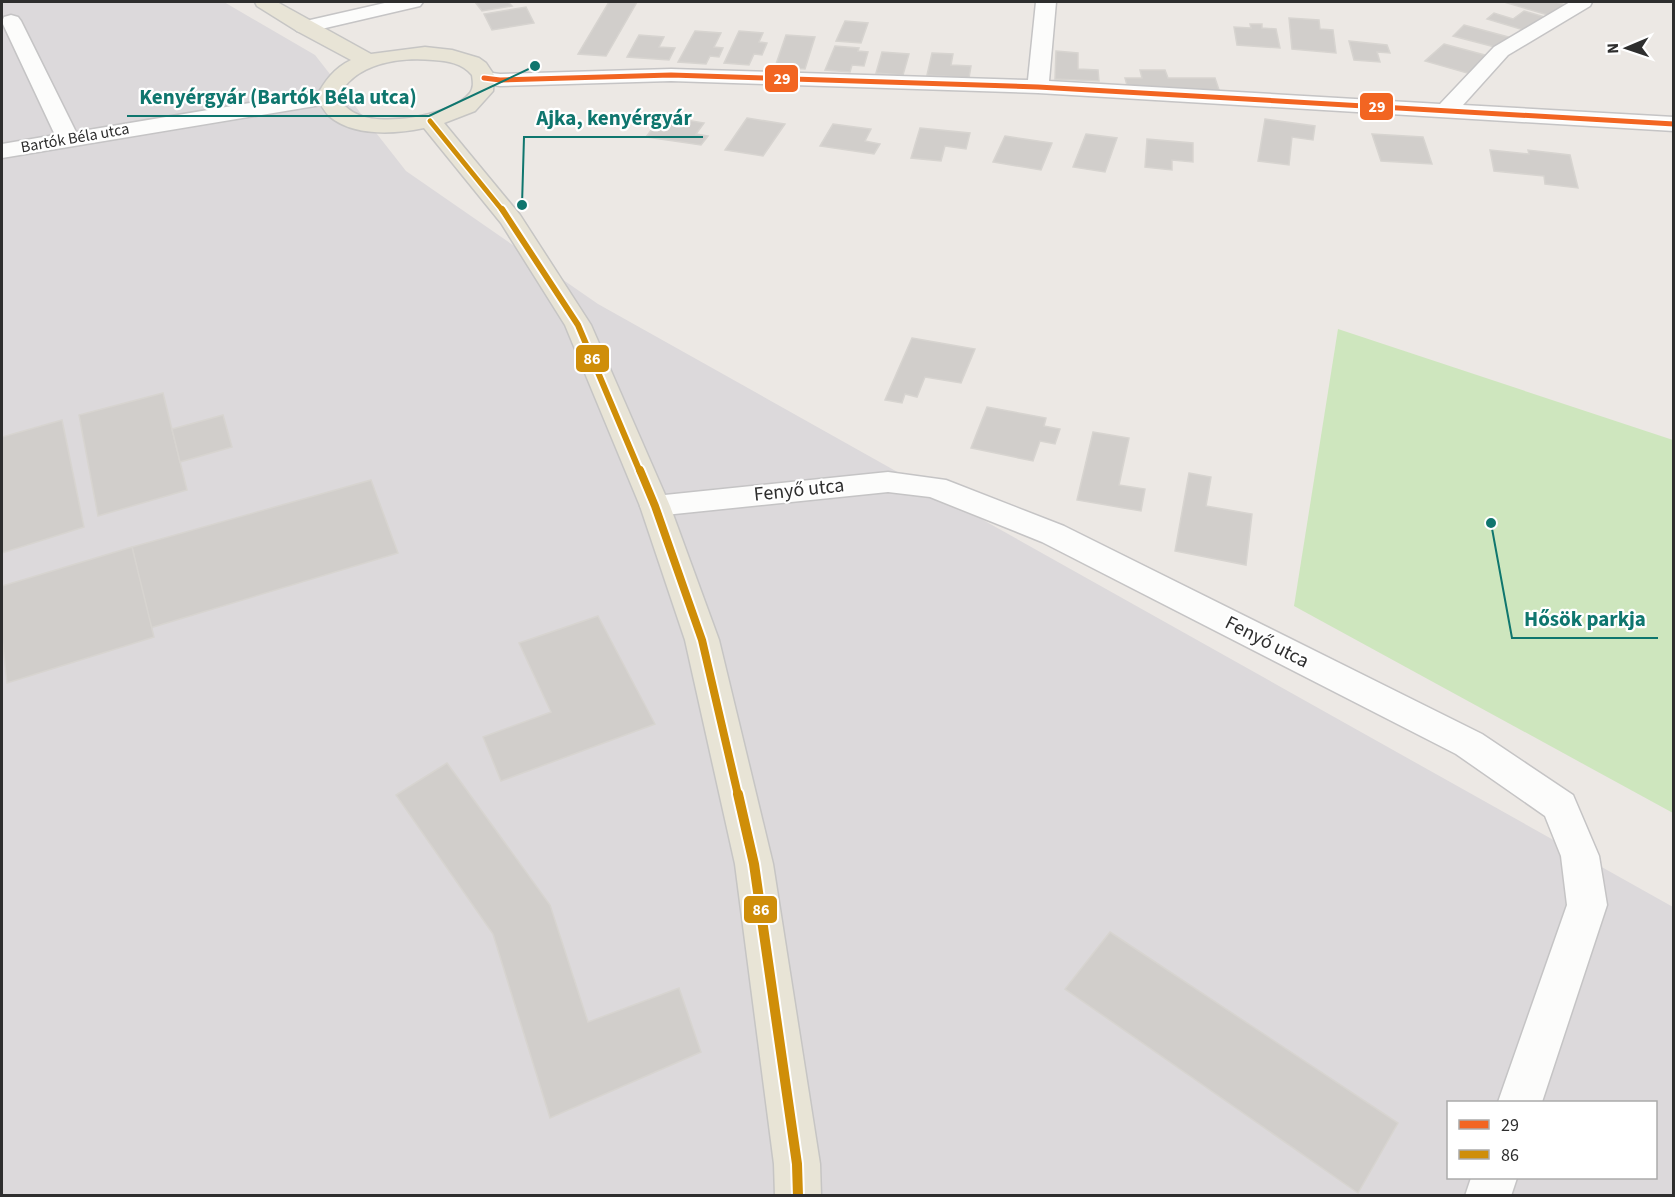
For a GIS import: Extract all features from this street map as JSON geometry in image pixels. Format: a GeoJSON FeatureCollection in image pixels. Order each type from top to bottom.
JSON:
{"type":"FeatureCollection","features":[{"type":"Feature","properties":{"kind":"main road"},"geometry":{"type":"LineString","coordinates":[[264,2],[304,27],[368,61]]}},
{"type":"Feature","properties":{"kind":"main road"},"geometry":{"type":"LineString","coordinates":[[406,54],[442,54],[471,63],[480,70],[484,78],[484,87],[472,102],[450,115],[405,125],[380,126],[358,123],[341,116],[330,107],[327,97],[330,87],[338,77],[368,61],[406,54]]}},
{"type":"Feature","properties":{"kind":"main road"},"geometry":{"type":"LineString","coordinates":[[430,121],[511,220],[578,325],[655,506],[702,640],[754,864],[797,1164],[798,1196]]}},
{"type":"Feature","properties":{"kind":"street"},"geometry":{"type":"LineString","coordinates":[[304,27],[413,2]]}},
{"type":"Feature","properties":{"kind":"street"},"geometry":{"type":"LineString","coordinates":[[1038,87],[1046,2]]}},
{"type":"Feature","properties":{"kind":"street"},"geometry":{"type":"LineString","coordinates":[[1447,109],[1501,51],[1583,2]]}},
{"type":"Feature","properties":{"kind":"street"},"geometry":{"type":"LineString","coordinates":[[11,21],[68,139]]}},
{"type":"Feature","properties":{"kind":"street"},"geometry":{"type":"LineString","coordinates":[[484,78],[500,80],[671,75],[1038,87],[1674,124]]}},
{"type":"Feature","properties":{"kind":"street","name":"Bartók Béla utca"},"geometry":{"type":"LineString","coordinates":[[2,151],[327,97]]}},
{"type":"Feature","properties":{"kind":"street","name":"Fenyő utca"},"geometry":{"type":"LineString","coordinates":[[655,506],[888,482],[935,487],[1053,534],[1469,744],[1560,806],[1580,856],[1587,905],[1520,1101]]}},
{"type":"Feature","properties":{"kind":"street"},"geometry":{"type":"LineString","coordinates":[[1488,1196],[1494,1179]]}},
{"type":"Feature","properties":{"kind":"shaded area"},"geometry":{"type":"Polygon","coordinates":[[[2,2],[224,2],[315,55],[406,171],[598,304],[1673,907],[1673,1195],[2,1196],[2,2]]]}},
{"type":"Feature","properties":{"kind":"green space"},"geometry":{"type":"Polygon","coordinates":[[[1338,329],[1673,440],[1673,813],[1294,606],[1338,329]]]}},
{"type":"Feature","properties":{"kind":"building"},"geometry":{"type":"Polygon","coordinates":[[[475,2],[508,2],[512,6],[482,11],[475,2]]]}},
{"type":"Feature","properties":{"kind":"building"},"geometry":{"type":"Polygon","coordinates":[[[609,2],[637,2],[606,56],[578,54],[609,2]]]}},
{"type":"Feature","properties":{"kind":"building"},"geometry":{"type":"Polygon","coordinates":[[[1504,2],[1556,2],[1566,5],[1551,16],[1504,2]]]}},
{"type":"Feature","properties":{"kind":"building"},"geometry":{"type":"Polygon","coordinates":[[[526,7],[534,23],[492,30],[484,14],[526,7]]]}},
{"type":"Feature","properties":{"kind":"building"},"geometry":{"type":"Polygon","coordinates":[[[1524,11],[1545,17],[1527,31],[1487,19],[1494,13],[1513,19],[1524,11]]]}},
{"type":"Feature","properties":{"kind":"building"},"geometry":{"type":"Polygon","coordinates":[[[1289,18],[1319,20],[1320,29],[1333,30],[1336,53],[1292,49],[1289,18]]]}},
{"type":"Feature","properties":{"kind":"building"},"geometry":{"type":"Polygon","coordinates":[[[845,21],[868,23],[861,43],[836,41],[845,21]]]}},
{"type":"Feature","properties":{"kind":"building"},"geometry":{"type":"Polygon","coordinates":[[[1250,24],[1262,24],[1262,28],[1276,29],[1280,48],[1237,45],[1234,27],[1251,28],[1250,24]]]}},
{"type":"Feature","properties":{"kind":"building"},"geometry":{"type":"Polygon","coordinates":[[[1464,25],[1512,38],[1502,49],[1453,36],[1464,25]]]}},
{"type":"Feature","properties":{"kind":"building"},"geometry":{"type":"Polygon","coordinates":[[[695,31],[721,33],[714,47],[723,48],[719,57],[710,56],[706,64],[678,62],[695,31]]]}},
{"type":"Feature","properties":{"kind":"building"},"geometry":{"type":"Polygon","coordinates":[[[739,31],[763,33],[759,42],[767,43],[762,55],[754,54],[749,65],[724,63],[739,31]]]}},
{"type":"Feature","properties":{"kind":"building"},"geometry":{"type":"Polygon","coordinates":[[[639,35],[664,37],[659,47],[675,48],[669,60],[627,57],[639,35]]]}},
{"type":"Feature","properties":{"kind":"building"},"geometry":{"type":"Polygon","coordinates":[[[786,35],[815,37],[805,69],[775,67],[786,35]]]}},
{"type":"Feature","properties":{"kind":"building"},"geometry":{"type":"Polygon","coordinates":[[[1349,41],[1387,45],[1390,53],[1377,52],[1380,62],[1354,60],[1349,41]]]}},
{"type":"Feature","properties":{"kind":"building"},"geometry":{"type":"Polygon","coordinates":[[[1444,44],[1492,57],[1474,75],[1425,61],[1444,44]]]}},
{"type":"Feature","properties":{"kind":"building"},"geometry":{"type":"Polygon","coordinates":[[[835,46],[859,48],[858,51],[868,52],[864,66],[852,65],[850,72],[825,70],[835,46]]]}},
{"type":"Feature","properties":{"kind":"building"},"geometry":{"type":"Polygon","coordinates":[[[1056,51],[1078,53],[1078,69],[1098,70],[1099,81],[1055,79],[1056,51]]]}},
{"type":"Feature","properties":{"kind":"building"},"geometry":{"type":"Polygon","coordinates":[[[882,52],[909,54],[903,75],[876,73],[882,52]]]}},
{"type":"Feature","properties":{"kind":"building"},"geometry":{"type":"Polygon","coordinates":[[[932,53],[953,54],[951,65],[971,66],[969,78],[927,75],[932,53]]]}},
{"type":"Feature","properties":{"kind":"building"},"geometry":{"type":"Polygon","coordinates":[[[1140,70],[1165,70],[1168,78],[1215,78],[1219,90],[1128,89],[1125,78],[1142,78],[1140,70]]]}},
{"type":"Feature","properties":{"kind":"building"},"geometry":{"type":"Polygon","coordinates":[[[662,116],[704,123],[696,134],[708,136],[701,145],[646,137],[662,116]]]}},
{"type":"Feature","properties":{"kind":"building"},"geometry":{"type":"Polygon","coordinates":[[[747,118],[785,124],[763,156],[725,150],[747,118]]]}},
{"type":"Feature","properties":{"kind":"building"},"geometry":{"type":"Polygon","coordinates":[[[1265,119],[1315,126],[1313,140],[1292,137],[1289,165],[1258,161],[1265,119]]]}},
{"type":"Feature","properties":{"kind":"building"},"geometry":{"type":"Polygon","coordinates":[[[833,124],[871,129],[865,141],[880,144],[874,154],[820,146],[833,124]]]}},
{"type":"Feature","properties":{"kind":"building"},"geometry":{"type":"Polygon","coordinates":[[[920,128],[970,133],[966,149],[945,146],[941,161],[911,158],[920,128]]]}},
{"type":"Feature","properties":{"kind":"building"},"geometry":{"type":"Polygon","coordinates":[[[1086,134],[1117,138],[1105,172],[1073,167],[1086,134]]]}},
{"type":"Feature","properties":{"kind":"building"},"geometry":{"type":"Polygon","coordinates":[[[1372,134],[1423,137],[1432,164],[1381,161],[1372,134]]]}},
{"type":"Feature","properties":{"kind":"building"},"geometry":{"type":"Polygon","coordinates":[[[1005,136],[1052,143],[1041,170],[993,162],[1005,136]]]}},
{"type":"Feature","properties":{"kind":"building"},"geometry":{"type":"Polygon","coordinates":[[[1147,139],[1193,143],[1193,162],[1172,160],[1172,170],[1145,167],[1147,139]]]}},
{"type":"Feature","properties":{"kind":"building"},"geometry":{"type":"Polygon","coordinates":[[[1490,150],[1529,154],[1528,150],[1570,155],[1578,188],[1545,184],[1544,176],[1494,171],[1490,150]]]}},
{"type":"Feature","properties":{"kind":"building"},"geometry":{"type":"Polygon","coordinates":[[[912,338],[975,349],[961,383],[925,377],[917,397],[905,394],[902,403],[885,400],[912,338]]]}},
{"type":"Feature","properties":{"kind":"building"},"geometry":{"type":"Polygon","coordinates":[[[163,393],[187,490],[98,516],[79,415],[163,393]]]}},
{"type":"Feature","properties":{"kind":"building"},"geometry":{"type":"Polygon","coordinates":[[[987,407],[1046,418],[1044,426],[1060,429],[1055,444],[1040,441],[1033,461],[971,448],[987,407]]]}},
{"type":"Feature","properties":{"kind":"building"},"geometry":{"type":"Polygon","coordinates":[[[223,415],[232,447],[180,462],[172,429],[223,415]]]}},
{"type":"Feature","properties":{"kind":"building"},"geometry":{"type":"Polygon","coordinates":[[[62,420],[84,527],[2,553],[2,437],[62,420]]]}},
{"type":"Feature","properties":{"kind":"building"},"geometry":{"type":"Polygon","coordinates":[[[1093,432],[1129,438],[1119,485],[1145,489],[1141,511],[1077,500],[1093,432]]]}},
{"type":"Feature","properties":{"kind":"building"},"geometry":{"type":"Polygon","coordinates":[[[1189,473],[1211,477],[1206,506],[1252,514],[1246,565],[1175,551],[1189,473]]]}},
{"type":"Feature","properties":{"kind":"building"},"geometry":{"type":"Polygon","coordinates":[[[371,480],[398,553],[150,628],[132,547],[371,480]]]}},
{"type":"Feature","properties":{"kind":"building"},"geometry":{"type":"Polygon","coordinates":[[[132,547],[154,637],[7,683],[2,637],[2,586],[132,547]]]}},
{"type":"Feature","properties":{"kind":"building"},"geometry":{"type":"Polygon","coordinates":[[[598,616],[655,724],[501,781],[483,737],[551,712],[519,643],[598,616]]]}},
{"type":"Feature","properties":{"kind":"building"},"geometry":{"type":"Polygon","coordinates":[[[447,763],[550,905],[588,1022],[679,988],[701,1052],[550,1118],[493,934],[396,795],[447,763]]]}},
{"type":"Feature","properties":{"kind":"building"},"geometry":{"type":"Polygon","coordinates":[[[1110,932],[1398,1123],[1358,1193],[1065,989],[1110,932]]]}},
{"type":"Feature","properties":{"kind":"transit line","name":"29"},"geometry":{"type":"LineString","coordinates":[[484,78],[500,80],[671,75],[1038,87],[1674,124]]}},
{"type":"Feature","properties":{"kind":"transit line","name":"86"},"geometry":{"type":"LineString","coordinates":[[430,121],[511,220],[578,325],[655,506],[702,640],[754,864],[797,1164],[798,1196]]}},
{"type":"Feature","properties":{"kind":"place","name":"Kenyérgyár (Bartók Béla utca)"},"geometry":{"type":"Point","coordinates":[535,66]}},
{"type":"Feature","properties":{"kind":"place","name":"Ajka, kenyérgyár"},"geometry":{"type":"Point","coordinates":[522,205]}},
{"type":"Feature","properties":{"kind":"place","name":"Hősök parkja"},"geometry":{"type":"Point","coordinates":[1491,523]}}]}
